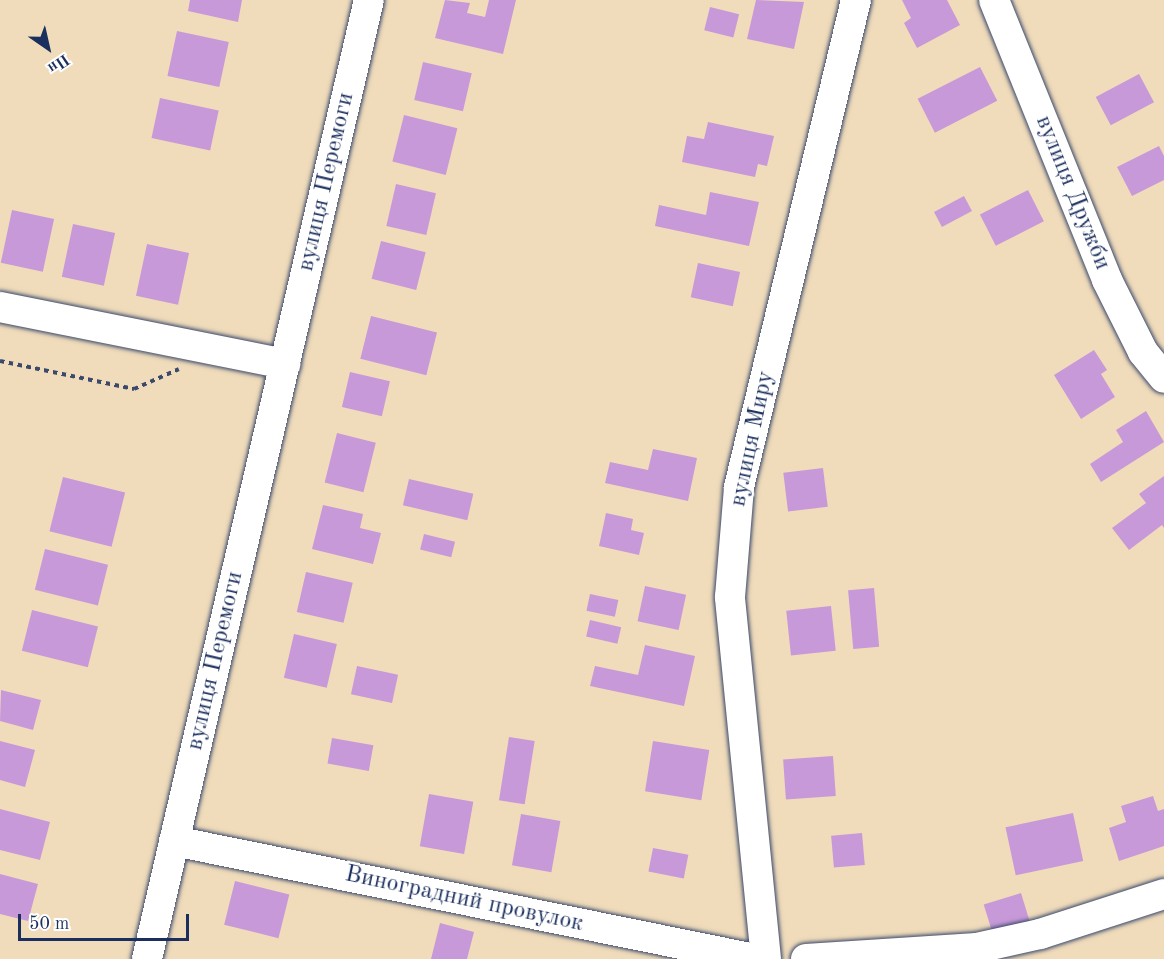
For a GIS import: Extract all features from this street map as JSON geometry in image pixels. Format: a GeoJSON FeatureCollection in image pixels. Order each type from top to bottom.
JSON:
{"type":"FeatureCollection","features":[{"type":"Feature","properties":{"kind":"street","name":"вулиця Перемоги"},"geometry":{"type":"LineString","coordinates":[[147,959],[369,0]]}},
{"type":"Feature","properties":{"kind":"street","name":"вулиця Миру"},"geometry":{"type":"LineString","coordinates":[[766,959],[730,597],[739,487],[856,0]]}},
{"type":"Feature","properties":{"kind":"street","name":"вулиця Дружби"},"geometry":{"type":"LineString","coordinates":[[994,0],[1107,280],[1143,352],[1164,378]]}},
{"type":"Feature","properties":{"kind":"street"},"geometry":{"type":"LineString","coordinates":[[0,307],[285,364]]}},
{"type":"Feature","properties":{"kind":"street","name":"Виноградний провулок"},"geometry":{"type":"LineString","coordinates":[[174,841],[754,959]]}},
{"type":"Feature","properties":{"kind":"street"},"geometry":{"type":"LineString","coordinates":[[806,959],[977,948],[1040,934],[1164,894]]}},
{"type":"Feature","properties":{"kind":"path"},"geometry":{"type":"LineString","coordinates":[[0,361],[134,389],[221,351]]}},
{"type":"Feature","properties":{"kind":"building"},"geometry":{"type":"Polygon","coordinates":[[[190,0],[242,0],[238,22],[188,11],[190,0]]]}},
{"type":"Feature","properties":{"kind":"building"},"geometry":{"type":"Polygon","coordinates":[[[445,0],[470,3],[467,13],[485,17],[489,0],[516,0],[503,54],[435,38],[445,0]]]}},
{"type":"Feature","properties":{"kind":"building"},"geometry":{"type":"Polygon","coordinates":[[[756,0],[804,2],[794,49],[747,39],[756,0]]]}},
{"type":"Feature","properties":{"kind":"building"},"geometry":{"type":"Polygon","coordinates":[[[902,0],[947,0],[960,25],[917,48],[904,23],[911,18],[902,0]]]}},
{"type":"Feature","properties":{"kind":"building"},"geometry":{"type":"Polygon","coordinates":[[[710,7],[739,14],[733,38],[704,30],[710,7]]]}},
{"type":"Feature","properties":{"kind":"building"},"geometry":{"type":"Polygon","coordinates":[[[177,31],[229,42],[219,87],[167,76],[177,31]]]}},
{"type":"Feature","properties":{"kind":"building"},"geometry":{"type":"Polygon","coordinates":[[[423,62],[472,73],[463,111],[414,100],[423,62]]]}},
{"type":"Feature","properties":{"kind":"building"},"geometry":{"type":"Polygon","coordinates":[[[980,67],[997,101],[935,133],[918,99],[980,67]]]}},
{"type":"Feature","properties":{"kind":"building"},"geometry":{"type":"Polygon","coordinates":[[[1139,74],[1154,102],[1111,125],[1096,97],[1139,74]]]}},
{"type":"Feature","properties":{"kind":"building"},"geometry":{"type":"Polygon","coordinates":[[[160,98],[219,110],[210,151],[151,138],[160,98]]]}},
{"type":"Feature","properties":{"kind":"building"},"geometry":{"type":"Polygon","coordinates":[[[404,115],[457,128],[446,175],[392,162],[404,115]]]}},
{"type":"Feature","properties":{"kind":"building"},"geometry":{"type":"Polygon","coordinates":[[[708,122],[774,136],[767,166],[758,164],[755,177],[682,162],[687,136],[704,139],[708,122]]]}},
{"type":"Feature","properties":{"kind":"building"},"geometry":{"type":"Polygon","coordinates":[[[1159,146],[1164,156],[1164,180],[1132,196],[1117,167],[1159,146]]]}},
{"type":"Feature","properties":{"kind":"building"},"geometry":{"type":"Polygon","coordinates":[[[396,184],[436,193],[426,235],[386,226],[396,184]]]}},
{"type":"Feature","properties":{"kind":"building"},"geometry":{"type":"Polygon","coordinates":[[[1028,190],[1044,221],[996,246],[980,215],[1028,190]]]}},
{"type":"Feature","properties":{"kind":"building"},"geometry":{"type":"Polygon","coordinates":[[[710,192],[759,202],[749,246],[655,226],[659,205],[706,215],[710,192]]]}},
{"type":"Feature","properties":{"kind":"building"},"geometry":{"type":"Polygon","coordinates":[[[964,196],[972,211],[942,227],[934,212],[964,196]]]}},
{"type":"Feature","properties":{"kind":"building"},"geometry":{"type":"Polygon","coordinates":[[[12,210],[54,219],[43,272],[1,263],[12,210]]]}},
{"type":"Feature","properties":{"kind":"building"},"geometry":{"type":"Polygon","coordinates":[[[73,224],[115,233],[104,286],[62,277],[73,224]]]}},
{"type":"Feature","properties":{"kind":"building"},"geometry":{"type":"Polygon","coordinates":[[[381,241],[426,252],[416,290],[372,279],[381,241]]]}},
{"type":"Feature","properties":{"kind":"building"},"geometry":{"type":"Polygon","coordinates":[[[147,244],[189,253],[178,305],[136,296],[147,244]]]}},
{"type":"Feature","properties":{"kind":"building"},"geometry":{"type":"Polygon","coordinates":[[[698,263],[740,272],[733,306],[691,297],[698,263]]]}},
{"type":"Feature","properties":{"kind":"building"},"geometry":{"type":"Polygon","coordinates":[[[371,316],[437,332],[426,375],[360,359],[371,316]]]}},
{"type":"Feature","properties":{"kind":"building"},"geometry":{"type":"Polygon","coordinates":[[[1094,350],[1107,370],[1101,374],[1115,397],[1081,419],[1054,375],[1094,350]]]}},
{"type":"Feature","properties":{"kind":"building"},"geometry":{"type":"Polygon","coordinates":[[[350,372],[390,381],[382,416],[342,407],[350,372]]]}},
{"type":"Feature","properties":{"kind":"building"},"geometry":{"type":"Polygon","coordinates":[[[1146,411],[1164,442],[1101,482],[1090,464],[1123,442],[1116,430],[1146,411]]]}},
{"type":"Feature","properties":{"kind":"building"},"geometry":{"type":"Polygon","coordinates":[[[337,433],[376,443],[363,492],[325,482],[337,433]]]}},
{"type":"Feature","properties":{"kind":"building"},"geometry":{"type":"Polygon","coordinates":[[[653,449],[697,458],[688,501],[605,483],[610,462],[648,470],[653,449]]]}},
{"type":"Feature","properties":{"kind":"building"},"geometry":{"type":"Polygon","coordinates":[[[823,468],[828,507],[788,512],[783,473],[823,468]]]}},
{"type":"Feature","properties":{"kind":"building"},"geometry":{"type":"Polygon","coordinates":[[[1164,476],[1164,528],[1162,525],[1129,550],[1112,528],[1146,503],[1139,494],[1164,476]]]}},
{"type":"Feature","properties":{"kind":"building"},"geometry":{"type":"Polygon","coordinates":[[[63,477],[125,492],[112,547],[49,531],[63,477]]]}},
{"type":"Feature","properties":{"kind":"building"},"geometry":{"type":"Polygon","coordinates":[[[409,479],[473,494],[467,520],[403,505],[409,479]]]}},
{"type":"Feature","properties":{"kind":"building"},"geometry":{"type":"Polygon","coordinates":[[[323,505],[363,514],[360,528],[381,533],[373,564],[312,549],[323,505]]]}},
{"type":"Feature","properties":{"kind":"building"},"geometry":{"type":"Polygon","coordinates":[[[606,513],[633,519],[631,530],[644,533],[639,555],[599,546],[606,513]]]}},
{"type":"Feature","properties":{"kind":"building"},"geometry":{"type":"Polygon","coordinates":[[[424,534],[455,542],[451,557],[420,550],[424,534]]]}},
{"type":"Feature","properties":{"kind":"building"},"geometry":{"type":"Polygon","coordinates":[[[45,549],[108,565],[98,605],[35,590],[45,549]]]}},
{"type":"Feature","properties":{"kind":"building"},"geometry":{"type":"Polygon","coordinates":[[[306,572],[353,583],[344,623],[297,612],[306,572]]]}},
{"type":"Feature","properties":{"kind":"building"},"geometry":{"type":"Polygon","coordinates":[[[645,586],[686,595],[679,630],[638,621],[645,586]]]}},
{"type":"Feature","properties":{"kind":"building"},"geometry":{"type":"Polygon","coordinates":[[[874,588],[879,647],[853,649],[848,590],[874,588]]]}},
{"type":"Feature","properties":{"kind":"building"},"geometry":{"type":"Polygon","coordinates":[[[590,594],[618,600],[615,617],[586,611],[590,594]]]}},
{"type":"Feature","properties":{"kind":"building"},"geometry":{"type":"Polygon","coordinates":[[[831,606],[836,651],[791,655],[786,611],[831,606]]]}},
{"type":"Feature","properties":{"kind":"building"},"geometry":{"type":"Polygon","coordinates":[[[32,610],[98,626],[88,667],[22,651],[32,610]]]}},
{"type":"Feature","properties":{"kind":"building"},"geometry":{"type":"Polygon","coordinates":[[[590,620],[621,627],[617,644],[586,637],[590,620]]]}},
{"type":"Feature","properties":{"kind":"building"},"geometry":{"type":"Polygon","coordinates":[[[294,634],[337,644],[327,688],[284,678],[294,634]]]}},
{"type":"Feature","properties":{"kind":"building"},"geometry":{"type":"Polygon","coordinates":[[[645,645],[695,656],[684,706],[590,686],[595,666],[638,675],[645,645]]]}},
{"type":"Feature","properties":{"kind":"building"},"geometry":{"type":"Polygon","coordinates":[[[357,666],[398,675],[392,703],[351,694],[357,666]]]}},
{"type":"Feature","properties":{"kind":"building"},"geometry":{"type":"Polygon","coordinates":[[[1,690],[41,700],[33,730],[0,721],[1,690]]]}},
{"type":"Feature","properties":{"kind":"building"},"geometry":{"type":"Polygon","coordinates":[[[509,737],[535,741],[525,804],[499,800],[509,737]]]}},
{"type":"Feature","properties":{"kind":"building"},"geometry":{"type":"Polygon","coordinates":[[[332,738],[373,745],[369,771],[327,764],[332,738]]]}},
{"type":"Feature","properties":{"kind":"building"},"geometry":{"type":"Polygon","coordinates":[[[0,741],[35,750],[25,787],[0,780],[0,741]]]}},
{"type":"Feature","properties":{"kind":"building"},"geometry":{"type":"Polygon","coordinates":[[[653,741],[709,750],[701,800],[645,791],[653,741]]]}},
{"type":"Feature","properties":{"kind":"building"},"geometry":{"type":"Polygon","coordinates":[[[833,756],[836,796],[786,799],[783,759],[833,756]]]}},
{"type":"Feature","properties":{"kind":"building"},"geometry":{"type":"Polygon","coordinates":[[[429,794],[473,802],[464,854],[420,846],[429,794]]]}},
{"type":"Feature","properties":{"kind":"building"},"geometry":{"type":"Polygon","coordinates":[[[1153,796],[1158,811],[1164,809],[1164,846],[1119,861],[1109,828],[1126,822],[1121,806],[1153,796]]]}},
{"type":"Feature","properties":{"kind":"building"},"geometry":{"type":"Polygon","coordinates":[[[0,809],[50,822],[40,860],[0,850],[0,809]]]}},
{"type":"Feature","properties":{"kind":"building"},"geometry":{"type":"Polygon","coordinates":[[[1073,813],[1083,861],[1016,875],[1006,827],[1073,813]]]}},
{"type":"Feature","properties":{"kind":"building"},"geometry":{"type":"Polygon","coordinates":[[[521,814],[560,821],[551,872],[512,865],[521,814]]]}},
{"type":"Feature","properties":{"kind":"building"},"geometry":{"type":"Polygon","coordinates":[[[862,833],[865,865],[834,868],[831,836],[862,833]]]}},
{"type":"Feature","properties":{"kind":"building"},"geometry":{"type":"Polygon","coordinates":[[[653,848],[688,855],[684,878],[648,872],[653,848]]]}},
{"type":"Feature","properties":{"kind":"building"},"geometry":{"type":"Polygon","coordinates":[[[0,874],[38,884],[28,921],[0,914],[0,874]]]}},
{"type":"Feature","properties":{"kind":"building"},"geometry":{"type":"Polygon","coordinates":[[[235,881],[289,895],[278,938],[224,925],[235,881]]]}},
{"type":"Feature","properties":{"kind":"building"},"geometry":{"type":"Polygon","coordinates":[[[1021,893],[1030,922],[992,933],[984,904],[1021,893]]]}},
{"type":"Feature","properties":{"kind":"building"},"geometry":{"type":"Polygon","coordinates":[[[440,923],[474,932],[467,959],[431,959],[440,923]]]}}]}
